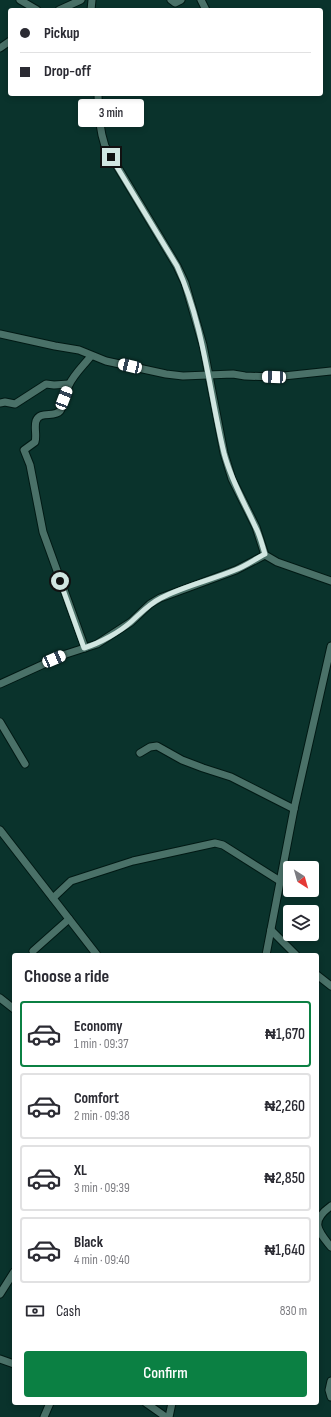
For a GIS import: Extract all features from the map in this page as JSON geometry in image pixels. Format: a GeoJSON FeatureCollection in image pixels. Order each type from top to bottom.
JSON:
{"type":"FeatureCollection","features":[{"type":"Feature","properties":{"kind":"street"},"geometry":{"type":"LineString","coordinates":[[20,0],[34,8]]}},
{"type":"Feature","properties":{"kind":"street"},"geometry":{"type":"LineString","coordinates":[[63,8],[81,0]]}},
{"type":"Feature","properties":{"kind":"street"},"geometry":{"type":"LineString","coordinates":[[171,0],[175,3],[181,0]]}},
{"type":"Feature","properties":{"kind":"street"},"geometry":{"type":"LineString","coordinates":[[98,96],[100,131],[105,146],[177,266],[185,284],[199,332],[224,453],[232,479],[256,527],[265,554],[277,562],[331,581]]}},
{"type":"Feature","properties":{"kind":"street"},"geometry":{"type":"LineString","coordinates":[[0,334],[79,350],[106,361],[166,374],[183,376],[233,374],[274,377],[331,371]]}},
{"type":"Feature","properties":{"kind":"street"},"geometry":{"type":"LineString","coordinates":[[84,648],[43,532],[30,465],[24,450],[35,442],[35,422],[42,415],[57,414],[62,409],[69,384],[91,356]]}},
{"type":"Feature","properties":{"kind":"street"},"geometry":{"type":"LineString","coordinates":[[0,403],[5,402],[15,404],[46,384],[69,384]]}},
{"type":"Feature","properties":{"kind":"street"},"geometry":{"type":"LineString","coordinates":[[0,684],[42,664],[97,644],[131,622],[150,604],[160,598],[236,570],[265,554]]}},
{"type":"Feature","properties":{"kind":"street"},"geometry":{"type":"LineString","coordinates":[[266,953],[294,809],[331,646]]}},
{"type":"Feature","properties":{"kind":"street"},"geometry":{"type":"LineString","coordinates":[[0,722],[25,764]]}},
{"type":"Feature","properties":{"kind":"street"},"geometry":{"type":"LineString","coordinates":[[140,754],[150,747],[157,746],[182,760],[231,777],[294,809]]}},
{"type":"Feature","properties":{"kind":"street"},"geometry":{"type":"LineString","coordinates":[[0,830],[95,953]]}},
{"type":"Feature","properties":{"kind":"street"},"geometry":{"type":"LineString","coordinates":[[53,898],[71,881],[133,861],[215,843],[223,845],[280,881]]}},
{"type":"Feature","properties":{"kind":"street"},"geometry":{"type":"LineString","coordinates":[[33,951],[69,919]]}},
{"type":"Feature","properties":{"kind":"street"},"geometry":{"type":"LineString","coordinates":[[271,930],[294,953]]}},
{"type":"Feature","properties":{"kind":"street"},"geometry":{"type":"LineString","coordinates":[[319,977],[331,986]]}},
{"type":"Feature","properties":{"kind":"street"},"geometry":{"type":"LineString","coordinates":[[0,998],[12,1007]]}},
{"type":"Feature","properties":{"kind":"street"},"geometry":{"type":"LineString","coordinates":[[319,1220],[331,1206]]}},
{"type":"Feature","properties":{"kind":"street"},"geometry":{"type":"LineString","coordinates":[[319,1231],[331,1248]]}},
{"type":"Feature","properties":{"kind":"street"},"geometry":{"type":"LineString","coordinates":[[319,1239],[331,1248]]}},
{"type":"Feature","properties":{"kind":"street"},"geometry":{"type":"LineString","coordinates":[[0,1294],[12,1275]]}},
{"type":"Feature","properties":{"kind":"street"},"geometry":{"type":"LineString","coordinates":[[0,1359],[12,1363]]}},
{"type":"Feature","properties":{"kind":"street"},"geometry":{"type":"LineString","coordinates":[[331,1381],[329,1390],[331,1397]]}},
{"type":"Feature","properties":{"kind":"street"},"geometry":{"type":"LineString","coordinates":[[44,1417],[49,1405]]}},
{"type":"Feature","properties":{"kind":"street"},"geometry":{"type":"LineString","coordinates":[[149,1405],[166,1417]]}},
{"type":"Feature","properties":{"kind":"street"},"geometry":{"type":"LineString","coordinates":[[169,1417],[172,1405]]}},
{"type":"Feature","properties":{"kind":"route"},"geometry":{"type":"LineString","coordinates":[[60,581],[84,648],[97,644],[104,638],[118,631],[131,622],[150,604],[160,598],[236,570],[265,554],[256,527],[232,479],[224,453],[202,345],[185,284],[177,266],[111,157]]}}]}
